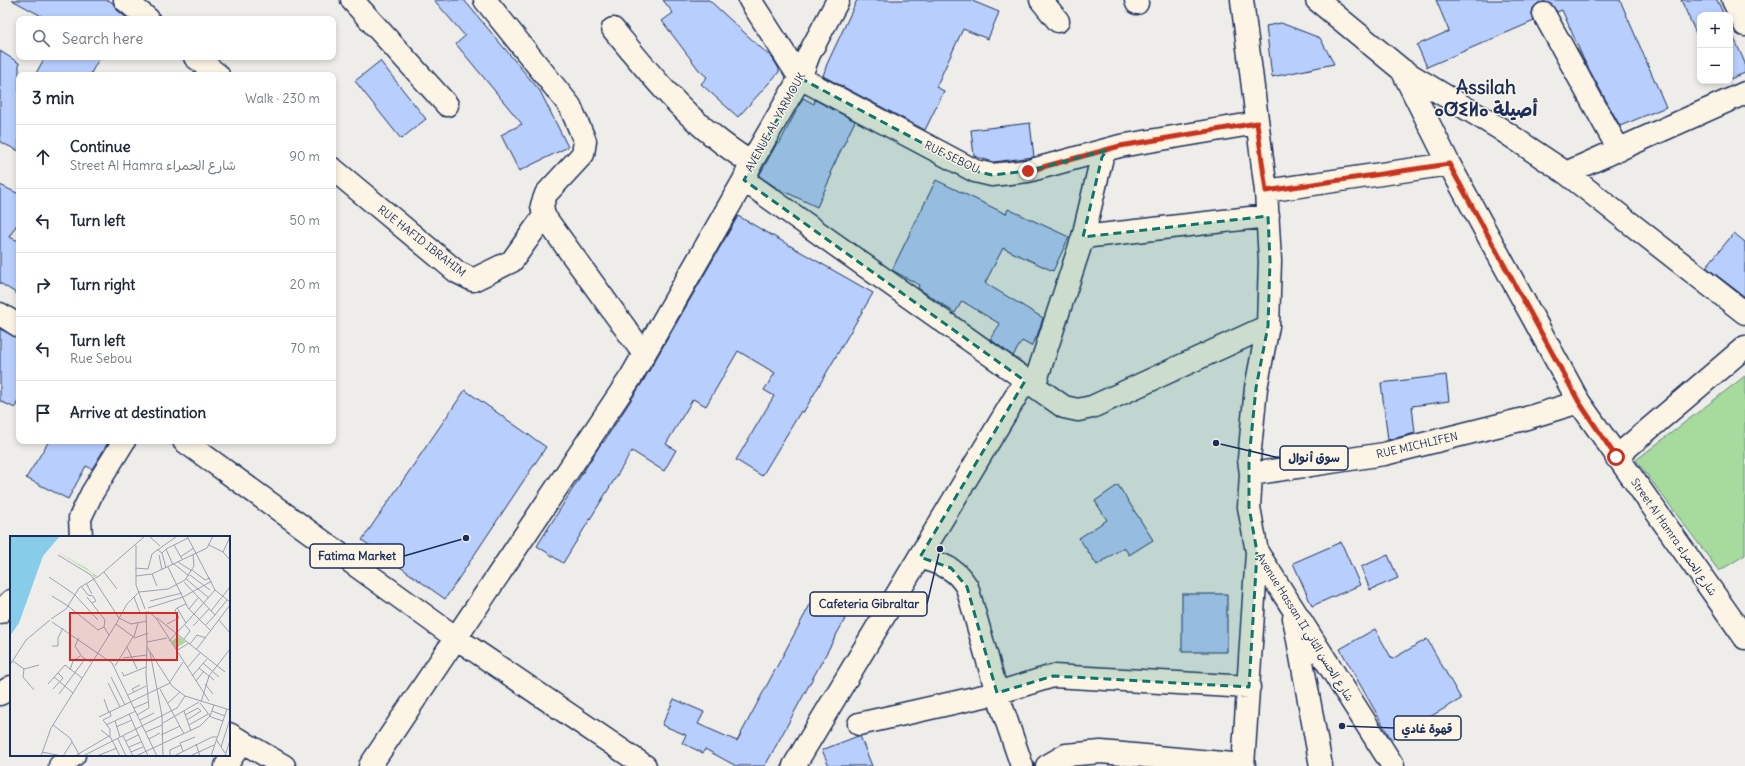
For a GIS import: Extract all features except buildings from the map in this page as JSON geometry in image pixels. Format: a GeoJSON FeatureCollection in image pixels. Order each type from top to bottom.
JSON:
{"type":"FeatureCollection","features":[{"type":"Feature","properties":{"kind":"street"},"geometry":{"type":"LineString","coordinates":[[125,0],[144,16]]}},
{"type":"Feature","properties":{"kind":"street"},"geometry":{"type":"LineString","coordinates":[[352,0],[447,105]]}},
{"type":"Feature","properties":{"kind":"street"},"geometry":{"type":"LineString","coordinates":[[485,0],[570,106],[585,141],[583,154],[546,194],[542,205],[544,216],[644,354]]}},
{"type":"Feature","properties":{"kind":"street"},"geometry":{"type":"LineString","coordinates":[[750,0],[800,78]]}},
{"type":"Feature","properties":{"kind":"street","name":"AVENUE AL YARMOUK"},"geometry":{"type":"LineString","coordinates":[[370,766],[644,354],[800,78],[809,54],[838,0]]}},
{"type":"Feature","properties":{"kind":"street"},"geometry":{"type":"LineString","coordinates":[[1041,0],[1058,21]]}},
{"type":"Feature","properties":{"kind":"street","name":"Avenue Hassan II شارع الحسن الثاني"},"geometry":{"type":"LineString","coordinates":[[1242,0],[1266,191],[1270,261],[1268,326],[1256,388],[1249,459],[1251,474],[1249,506],[1257,552],[1393,766]]}},
{"type":"Feature","properties":{"kind":"street","name":"Street Al Hamra شارع الحمراء"},"geometry":{"type":"LineString","coordinates":[[1317,0],[1402,70],[1449,164],[1579,402],[1616,457],[1737,612],[1745,638]]}},
{"type":"Feature","properties":{"kind":"street"},"geometry":{"type":"LineString","coordinates":[[1733,0],[1745,25]]}},
{"type":"Feature","properties":{"kind":"street"},"geometry":{"type":"LineString","coordinates":[[1544,14],[1618,150]]}},
{"type":"Feature","properties":{"kind":"street"},"geometry":{"type":"LineString","coordinates":[[613,29],[655,80],[747,171],[1030,384],[1064,407],[1078,410],[1092,407],[1268,326]]}},
{"type":"Feature","properties":{"kind":"street"},"geometry":{"type":"LineString","coordinates":[[199,60],[214,72]]}},
{"type":"Feature","properties":{"kind":"street"},"geometry":{"type":"LineString","coordinates":[[1402,70],[1498,128],[1566,173],[1745,313]]}},
{"type":"Feature","properties":{"kind":"street","name":"RUE SEBOU"},"geometry":{"type":"LineString","coordinates":[[800,78],[975,171],[992,175],[1028,171],[1120,146],[1257,123]]}},
{"type":"Feature","properties":{"kind":"street"},"geometry":{"type":"LineString","coordinates":[[1566,173],[1745,93]]}},
{"type":"Feature","properties":{"kind":"street"},"geometry":{"type":"LineString","coordinates":[[794,766],[920,557],[1030,384],[1083,237],[1102,157],[1107,150]]}},
{"type":"Feature","properties":{"kind":"street"},"geometry":{"type":"LineString","coordinates":[[1266,191],[1449,164]]}},
{"type":"Feature","properties":{"kind":"street","name":"RUE HAFID IBRAHIM"},"geometry":{"type":"LineString","coordinates":[[336,171],[458,272],[473,280],[512,261],[544,216]]}},
{"type":"Feature","properties":{"kind":"street"},"geometry":{"type":"LineString","coordinates":[[1083,237],[1268,216]]}},
{"type":"Feature","properties":{"kind":"street"},"geometry":{"type":"LineString","coordinates":[[0,314],[16,324]]}},
{"type":"Feature","properties":{"kind":"street"},"geometry":{"type":"LineString","coordinates":[[1616,457],[1745,347]]}},
{"type":"Feature","properties":{"kind":"street","name":"RUE MICHLIFEN"},"geometry":{"type":"LineString","coordinates":[[1251,474],[1384,454],[1520,420],[1579,402]]}},
{"type":"Feature","properties":{"kind":"street"},"geometry":{"type":"LineString","coordinates":[[80,536],[80,518],[92,493],[122,444]]}},
{"type":"Feature","properties":{"kind":"street"},"geometry":{"type":"LineString","coordinates":[[188,444],[456,638],[645,766]]}},
{"type":"Feature","properties":{"kind":"street"},"geometry":{"type":"LineString","coordinates":[[1047,766],[1066,755],[1101,752],[1244,765],[1257,552]]}},
{"type":"Feature","properties":{"kind":"street"},"geometry":{"type":"LineString","coordinates":[[920,557],[950,568],[961,576],[967,587],[997,693],[1022,766]]}},
{"type":"Feature","properties":{"kind":"street"},"geometry":{"type":"LineString","coordinates":[[0,612],[10,603]]}},
{"type":"Feature","properties":{"kind":"street"},"geometry":{"type":"LineString","coordinates":[[1292,608],[1321,766]]}},
{"type":"Feature","properties":{"kind":"street"},"geometry":{"type":"LineString","coordinates":[[860,724],[997,693],[1053,676],[1249,687]]}},
{"type":"Feature","properties":{"kind":"street"},"geometry":{"type":"LineString","coordinates":[[0,694],[10,688]]}},
{"type":"Feature","properties":{"kind":"street"},"geometry":{"type":"LineString","coordinates":[[230,754],[235,738],[284,766]]}},
{"type":"Feature","properties":{"kind":"street"},"geometry":{"type":"LineString","coordinates":[[60,766],[73,756]]}},
{"type":"Feature","properties":{"kind":"street"},"geometry":{"type":"LineString","coordinates":[[226,766],[229,756]]}},
{"type":"Feature","properties":{"kind":"highlighted area"},"geometry":{"type":"Polygon","coordinates":[[[800,78],[975,171],[992,175],[1028,171],[1107,150],[1102,157],[1083,237],[1268,216],[1270,261],[1268,326],[1256,388],[1249,459],[1249,507],[1257,552],[1249,687],[1053,676],[997,693],[967,587],[951,568],[920,557],[1025,381],[744,180],[800,78]]]}},
{"type":"Feature","properties":{"kind":"green space"},"geometry":{"type":"Polygon","coordinates":[[[1745,376],[1745,555],[1719,571],[1636,460],[1745,376]]]}},
{"type":"Feature","properties":{"kind":"place","name":"سوق أنوال"},"geometry":{"type":"Point","coordinates":[1216,443]}},
{"type":"Feature","properties":{"kind":"place","name":"Fatima Market"},"geometry":{"type":"Point","coordinates":[466,538]}},
{"type":"Feature","properties":{"kind":"place","name":"Cafeteria Gibraltar"},"geometry":{"type":"Point","coordinates":[940,549]}},
{"type":"Feature","properties":{"kind":"place","name":"قهوة غادي"},"geometry":{"type":"Point","coordinates":[1342,726]}},
{"type":"Feature","properties":{"kind":"district","name":"Assilah ⴰⵚⵉⵍⴰ أصيلة"},"geometry":{"type":"Point","coordinates":[1486,98]}},
{"type":"Feature","properties":{"kind":"route"},"geometry":{"type":"LineString","coordinates":[[1028,171],[1120,146],[1257,123],[1266,191],[1449,164],[1579,402],[1616,457]]}}]}
